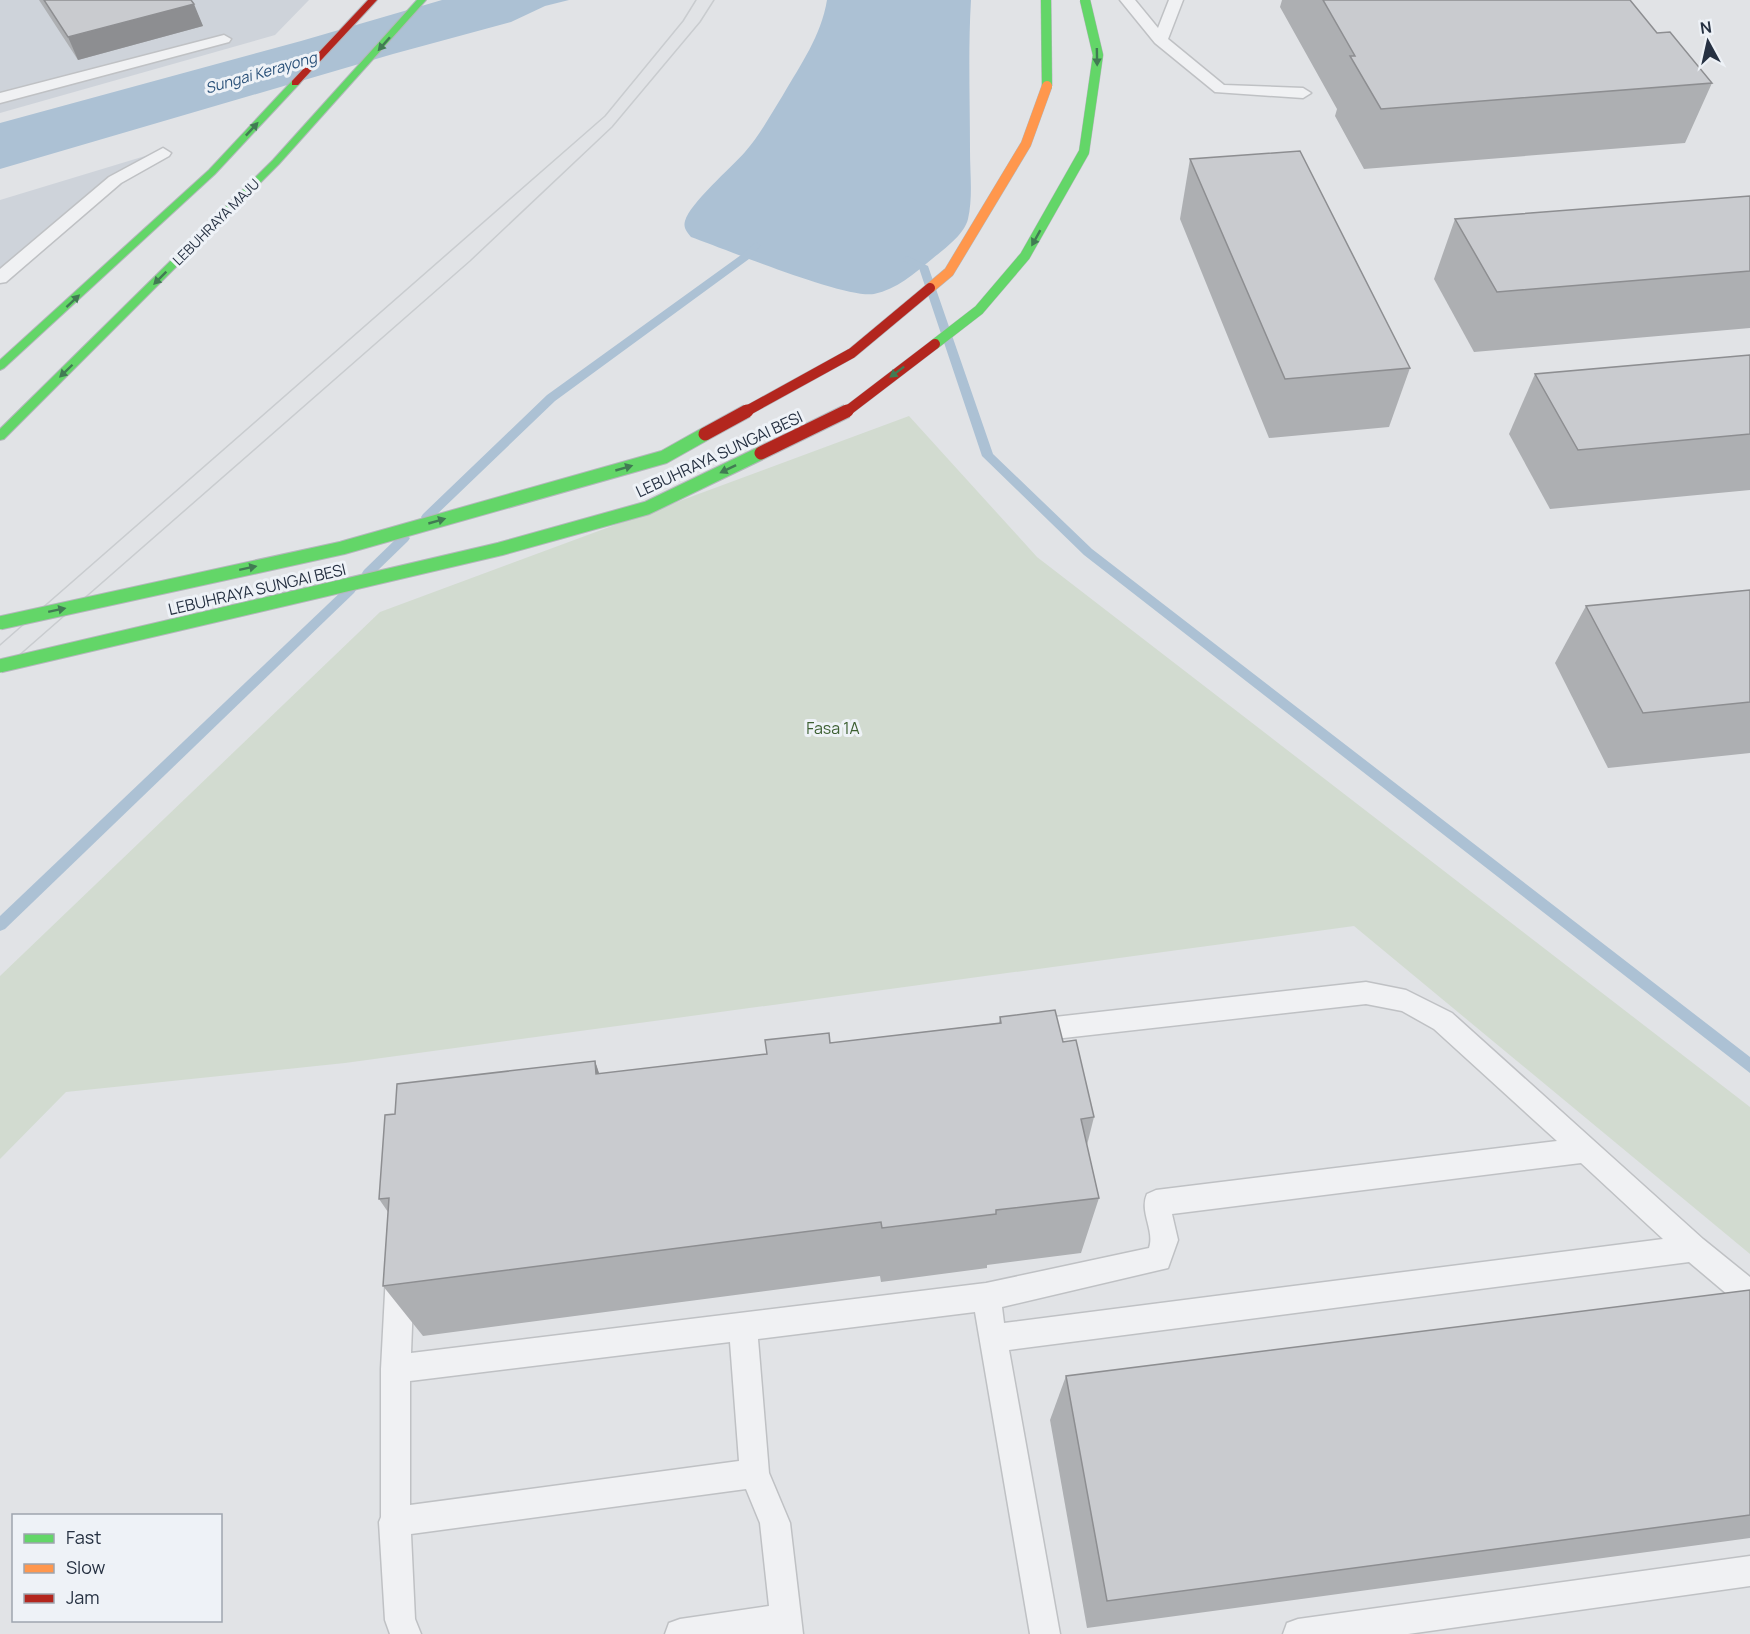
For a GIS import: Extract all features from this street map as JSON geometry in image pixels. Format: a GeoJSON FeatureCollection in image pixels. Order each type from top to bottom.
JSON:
{"type":"FeatureCollection","features":[{"type":"Feature","properties":{"kind":"highway"},"geometry":{"type":"LineString","coordinates":[[0,366],[212,172],[373,0]]}},
{"type":"Feature","properties":{"kind":"highway","name":"LEBUHRAYA MAJU"},"geometry":{"type":"LineString","coordinates":[[0,436],[276,162],[422,0]]}},
{"type":"Feature","properties":{"kind":"highway","name":"LEBUHRAYA SUNGAI BESI"},"geometry":{"type":"LineString","coordinates":[[0,623],[342,548],[664,457],[852,353],[949,272],[1026,144],[1047,89],[1046,0]]}},
{"type":"Feature","properties":{"kind":"highway","name":"LEBUHRAYA SUNGAI BESI"},"geometry":{"type":"LineString","coordinates":[[0,666],[500,549],[647,508],[843,414],[979,310],[1025,256],[1084,152],[1098,55],[1085,0]]}},
{"type":"Feature","properties":{"kind":"lane"},"geometry":{"type":"LineString","coordinates":[[1126,0],[1160,40],[1221,89],[1303,93]]}},
{"type":"Feature","properties":{"kind":"lane"},"geometry":{"type":"LineString","coordinates":[[1160,40],[1176,0]]}},
{"type":"Feature","properties":{"kind":"lane"},"geometry":{"type":"LineString","coordinates":[[0,98],[224,39]]}},
{"type":"Feature","properties":{"kind":"lane"},"geometry":{"type":"LineString","coordinates":[[0,278],[115,180],[163,153]]}},
{"type":"Feature","properties":{"kind":"lane"},"geometry":{"type":"LineString","coordinates":[[1001,1034],[1366,993],[1406,1001],[1443,1021],[1693,1248],[1750,1295]]}},
{"type":"Feature","properties":{"kind":"lane"},"geometry":{"type":"LineString","coordinates":[[395,1369],[986,1298],[1158,1259],[1165,1240],[1156,1203],[1586,1150]]}},
{"type":"Feature","properties":{"kind":"lane"},"geometry":{"type":"LineString","coordinates":[[993,1338],[1693,1248]]}},
{"type":"Feature","properties":{"kind":"lane"},"geometry":{"type":"LineString","coordinates":[[402,1250],[395,1369],[394,1522],[400,1620],[406,1634]]}},
{"type":"Feature","properties":{"kind":"lane"},"geometry":{"type":"LineString","coordinates":[[986,1298],[1045,1634]]}},
{"type":"Feature","properties":{"kind":"lane"},"geometry":{"type":"LineString","coordinates":[[680,1634],[787,1627],[775,1523],[754,1473],[743,1327]]}},
{"type":"Feature","properties":{"kind":"lane"},"geometry":{"type":"LineString","coordinates":[[394,1522],[754,1473]]}},
{"type":"Feature","properties":{"kind":"lane"},"geometry":{"type":"LineString","coordinates":[[1298,1634],[1750,1571]]}},
{"type":"Feature","properties":{"kind":"shaded area"},"geometry":{"type":"Polygon","coordinates":[[[0,0],[309,0],[275,35],[0,113],[0,0]]]}},
{"type":"Feature","properties":{"kind":"shaded area"},"geometry":{"type":"Polygon","coordinates":[[[155,153],[0,280],[0,200],[155,153]]]}},
{"type":"Feature","properties":{"kind":"green space","name":"Fasa 1A"},"geometry":{"type":"Polygon","coordinates":[[[909,416],[1037,557],[1750,1107],[1750,1254],[1354,926],[345,1063],[66,1092],[0,1159],[0,976],[380,612],[909,416]]]}},
{"type":"Feature","properties":{"kind":"water","name":"Sungai Kerayong"},"geometry":{"type":"Polygon","coordinates":[[[442,0],[569,0],[545,6],[511,22],[393,54],[0,169],[0,123],[442,0]]]}},
{"type":"Feature","properties":{"kind":"water"},"geometry":{"type":"Polygon","coordinates":[[[827,0],[971,0],[969,56],[971,194],[968,219],[962,231],[953,241],[919,270],[898,285],[874,294],[838,289],[784,272],[691,237],[685,226],[688,214],[695,205],[756,139],[810,49],[820,26],[827,0]]]}},
{"type":"Feature","properties":{"kind":"building"},"geometry":{"type":"Polygon","coordinates":[[[44,0],[191,0],[194,4],[68,37],[44,0]]]}},
{"type":"Feature","properties":{"kind":"building"},"geometry":{"type":"Polygon","coordinates":[[[1323,0],[1630,0],[1657,33],[1670,32],[1712,83],[1381,109],[1350,56],[1355,56],[1323,0]]]}},
{"type":"Feature","properties":{"kind":"building"},"geometry":{"type":"Polygon","coordinates":[[[1300,151],[1410,368],[1285,379],[1190,159],[1300,151]]]}},
{"type":"Feature","properties":{"kind":"building"},"geometry":{"type":"Polygon","coordinates":[[[1750,196],[1750,271],[1497,292],[1455,219],[1750,196]]]}},
{"type":"Feature","properties":{"kind":"building"},"geometry":{"type":"Polygon","coordinates":[[[1750,355],[1750,434],[1578,450],[1535,374],[1750,355]]]}},
{"type":"Feature","properties":{"kind":"building"},"geometry":{"type":"Polygon","coordinates":[[[1750,590],[1750,702],[1643,713],[1586,606],[1750,590]]]}},
{"type":"Feature","properties":{"kind":"building"},"geometry":{"type":"Polygon","coordinates":[[[1055,1010],[1063,1042],[1076,1040],[1094,1117],[1081,1119],[1099,1198],[996,1210],[996,1214],[882,1228],[881,1222],[383,1286],[389,1198],[379,1199],[385,1115],[395,1114],[397,1084],[595,1061],[596,1074],[767,1054],[765,1040],[829,1033],[830,1043],[1001,1023],[1000,1017],[1055,1010]]]}},
{"type":"Feature","properties":{"kind":"building"},"geometry":{"type":"Polygon","coordinates":[[[1750,1290],[1750,1515],[1107,1601],[1066,1376],[1750,1290]]]}},
{"type":"Feature","properties":{"kind":"waterway"},"geometry":{"type":"LineString","coordinates":[[427,517],[551,398],[745,257],[756,245]]}},
{"type":"Feature","properties":{"kind":"waterway"},"geometry":{"type":"LineString","coordinates":[[907,259],[923,266],[988,456],[1088,552],[1750,1066]]}},
{"type":"Feature","properties":{"kind":"waterway"},"geometry":{"type":"LineString","coordinates":[[368,573],[404,538]]}},
{"type":"Feature","properties":{"kind":"waterway"},"geometry":{"type":"LineString","coordinates":[[0,925],[350,590]]}},
{"type":"Feature","properties":{"kind":"tram line"},"geometry":{"type":"LineString","coordinates":[[0,645],[605,116],[683,21],[696,0]]}},
{"type":"Feature","properties":{"kind":"tram line"},"geometry":{"type":"LineString","coordinates":[[0,672],[470,261],[612,127],[700,22],[714,0]]}},
{"type":"Feature","properties":{"kind":"traffic: fast"},"geometry":{"type":"LineString","coordinates":[[0,436],[276,162],[422,0]]}},
{"type":"Feature","properties":{"kind":"traffic: fast"},"geometry":{"type":"LineString","coordinates":[[1046,0],[1047,86]]}},
{"type":"Feature","properties":{"kind":"traffic: fast"},"geometry":{"type":"LineString","coordinates":[[935,344],[979,310],[1025,256],[1084,152],[1098,55],[1085,0]]}},
{"type":"Feature","properties":{"kind":"traffic: fast"},"geometry":{"type":"LineString","coordinates":[[0,366],[212,172],[295,83]]}},
{"type":"Feature","properties":{"kind":"traffic: fast"},"geometry":{"type":"LineString","coordinates":[[0,623],[342,548],[664,457],[705,434]]}},
{"type":"Feature","properties":{"kind":"traffic: fast"},"geometry":{"type":"LineString","coordinates":[[0,666],[500,549],[647,508],[761,453]]}},
{"type":"Feature","properties":{"kind":"traffic: jam"},"geometry":{"type":"LineString","coordinates":[[295,83],[373,0]]}},
{"type":"Feature","properties":{"kind":"traffic: jam"},"geometry":{"type":"LineString","coordinates":[[705,434],[852,353],[930,288]]}},
{"type":"Feature","properties":{"kind":"traffic: jam"},"geometry":{"type":"LineString","coordinates":[[761,453],[843,414],[935,344]]}},
{"type":"Feature","properties":{"kind":"traffic: slow"},"geometry":{"type":"LineString","coordinates":[[930,288],[949,272],[1026,144],[1047,86]]}}]}
